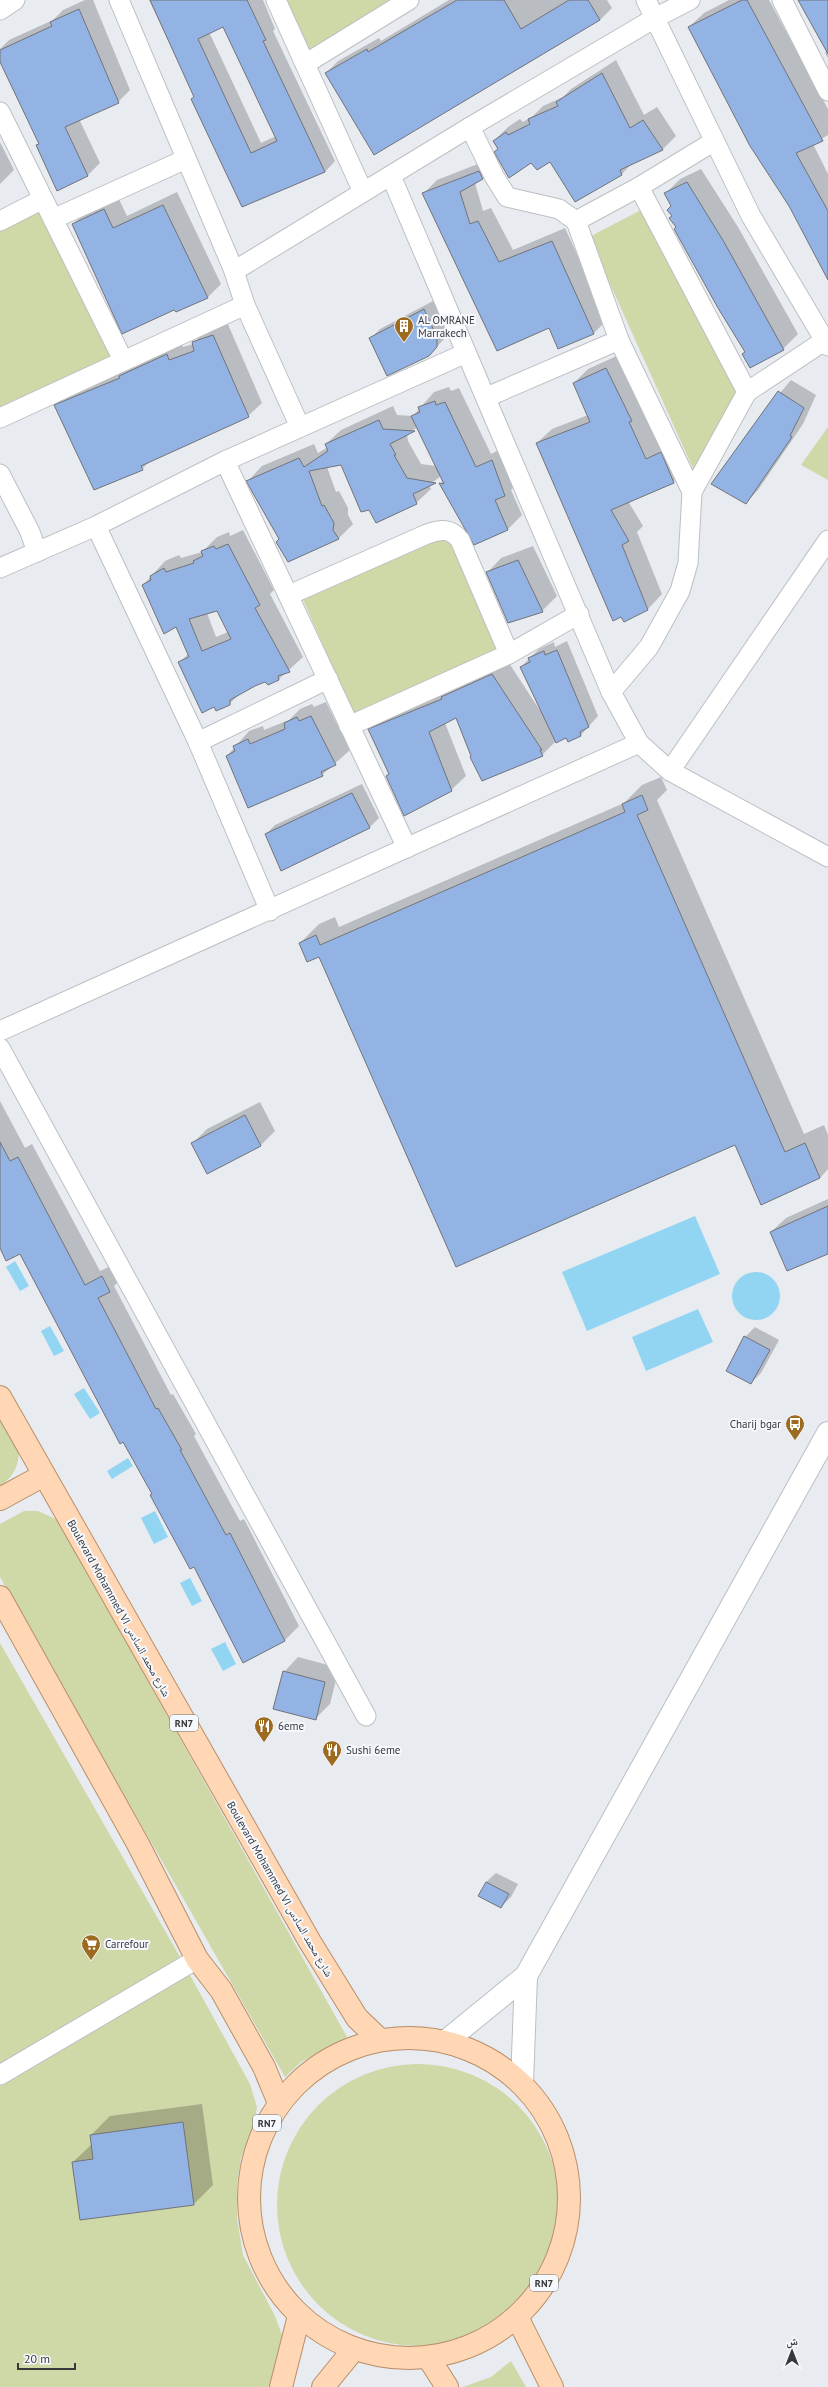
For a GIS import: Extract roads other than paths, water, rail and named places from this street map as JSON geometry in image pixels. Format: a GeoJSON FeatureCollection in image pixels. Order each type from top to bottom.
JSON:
{"type":"FeatureCollection","features":[{"type":"Feature","properties":{"kind":"main road","name":"Boulevard Mohammed VI شارع محمد السادس"},"geometry":{"type":"LineString","coordinates":[[0,1397],[310,1942],[357,2018],[380,2040]]}},
{"type":"Feature","properties":{"kind":"main road"},"geometry":{"type":"LineString","coordinates":[[445,2042],[526,1976],[828,1433]]}},
{"type":"Feature","properties":{"kind":"main road"},"geometry":{"type":"LineString","coordinates":[[0,1500],[44,1475]]}},
{"type":"Feature","properties":{"kind":"main road","name":"RN7"},"geometry":{"type":"LineString","coordinates":[[0,1597],[138,1844],[196,1959],[221,1990],[264,2067],[279,2103]]}},
{"type":"Feature","properties":{"kind":"main road"},"geometry":{"type":"LineString","coordinates":[[522,2083],[526,1976]]}},
{"type":"Feature","properties":{"kind":"main road","name":"RN7"},"geometry":{"type":"LineString","coordinates":[[402,2038],[445,2042],[486,2058],[522,2083],[542,2108],[558,2137],[567,2168],[570,2201],[566,2233],[556,2264],[539,2292],[518,2317],[498,2332],[476,2344],[453,2353],[403,2359],[378,2356],[354,2349],[328,2337],[299,2316],[279,2294],[264,2269],[254,2242],[248,2213],[248,2184],[253,2155],[264,2128],[279,2103],[299,2081],[334,2056],[356,2046],[380,2040],[402,2038]]}},
{"type":"Feature","properties":{"kind":"main road"},"geometry":{"type":"LineString","coordinates":[[281,2387],[299,2316]]}},
{"type":"Feature","properties":{"kind":"main road"},"geometry":{"type":"LineString","coordinates":[[518,2317],[552,2387]]}},
{"type":"Feature","properties":{"kind":"main road"},"geometry":{"type":"LineString","coordinates":[[323,2387],[354,2349]]}},
{"type":"Feature","properties":{"kind":"main road"},"geometry":{"type":"LineString","coordinates":[[428,2357],[447,2387]]}},
{"type":"Feature","properties":{"kind":"street"},"geometry":{"type":"LineString","coordinates":[[0,10],[15,0]]}},
{"type":"Feature","properties":{"kind":"street"},"geometry":{"type":"LineString","coordinates":[[119,0],[234,271],[245,305],[300,427]]}},
{"type":"Feature","properties":{"kind":"street"},"geometry":{"type":"LineString","coordinates":[[276,0],[363,192]]}},
{"type":"Feature","properties":{"kind":"street"},"geometry":{"type":"LineString","coordinates":[[305,64],[410,0]]}},
{"type":"Feature","properties":{"kind":"street"},"geometry":{"type":"LineString","coordinates":[[611,692],[650,647],[680,591],[688,563],[692,492],[747,392],[826,344],[751,216],[713,142],[646,0]]}},
{"type":"Feature","properties":{"kind":"street"},"geometry":{"type":"LineString","coordinates":[[234,271],[363,192],[392,176],[470,126],[655,18],[690,0]]}},
{"type":"Feature","properties":{"kind":"street"},"geometry":{"type":"LineString","coordinates":[[782,0],[828,91]]}},
{"type":"Feature","properties":{"kind":"street"},"geometry":{"type":"LineString","coordinates":[[0,112],[123,360]]}},
{"type":"Feature","properties":{"kind":"street"},"geometry":{"type":"LineString","coordinates":[[470,126],[494,176],[507,197],[559,209],[576,221],[619,340],[692,492]]}},
{"type":"Feature","properties":{"kind":"street"},"geometry":{"type":"LineString","coordinates":[[576,221],[639,187],[713,142]]}},
{"type":"Feature","properties":{"kind":"street"},"geometry":{"type":"LineString","coordinates":[[53,219],[186,159]]}},
{"type":"Feature","properties":{"kind":"street"},"geometry":{"type":"LineString","coordinates":[[392,176],[611,692],[639,743],[670,771],[828,857]]}},
{"type":"Feature","properties":{"kind":"street"},"geometry":{"type":"LineString","coordinates":[[639,187],[747,392]]}},
{"type":"Feature","properties":{"kind":"street"},"geometry":{"type":"LineString","coordinates":[[0,221],[43,200]]}},
{"type":"Feature","properties":{"kind":"street"},"geometry":{"type":"LineString","coordinates":[[0,418],[245,305]]}},
{"type":"Feature","properties":{"kind":"street"},"geometry":{"type":"LineString","coordinates":[[487,397],[619,340]]}},
{"type":"Feature","properties":{"kind":"street"},"geometry":{"type":"LineString","coordinates":[[0,568],[96,526],[225,461],[466,353]]}},
{"type":"Feature","properties":{"kind":"street"},"geometry":{"type":"LineString","coordinates":[[225,461],[407,848]]}},
{"type":"Feature","properties":{"kind":"street"},"geometry":{"type":"LineString","coordinates":[[0,474],[30,532],[37,552]]}},
{"type":"Feature","properties":{"kind":"street"},"geometry":{"type":"LineString","coordinates":[[96,526],[198,742],[270,911]]}},
{"type":"Feature","properties":{"kind":"street"},"geometry":{"type":"LineString","coordinates":[[289,595],[428,534],[439,530],[449,531],[460,540],[509,654]]}},
{"type":"Feature","properties":{"kind":"street"},"geometry":{"type":"LineString","coordinates":[[670,771],[828,540]]}},
{"type":"Feature","properties":{"kind":"street"},"geometry":{"type":"LineString","coordinates":[[349,726],[509,654],[579,614]]}},
{"type":"Feature","properties":{"kind":"street"},"geometry":{"type":"LineString","coordinates":[[198,742],[328,679]]}},
{"type":"Feature","properties":{"kind":"street"},"geometry":{"type":"LineString","coordinates":[[0,1031],[270,911],[639,743]]}},
{"type":"Feature","properties":{"kind":"street"},"geometry":{"type":"LineString","coordinates":[[0,1048],[366,1716]]}},
{"type":"Feature","properties":{"kind":"street"},"geometry":{"type":"LineString","coordinates":[[0,2075],[196,1959]]}},
{"type":"Feature","properties":{"kind":"water"},"geometry":{"type":"Polygon","coordinates":[[[695,1216],[720,1274],[587,1331],[562,1272],[695,1216]]]}},
{"type":"Feature","properties":{"kind":"water"},"geometry":{"type":"Polygon","coordinates":[[[15,1261],[29,1286],[20,1291],[6,1267],[15,1261]]]}},
{"type":"Feature","properties":{"kind":"water"},"geometry":{"type":"Polygon","coordinates":[[[756,1272],[765,1274],[773,1279],[778,1287],[780,1296],[778,1305],[773,1313],[765,1318],[756,1320],[747,1318],[739,1313],[734,1305],[732,1296],[734,1287],[739,1279],[747,1274],[756,1272]]]}},
{"type":"Feature","properties":{"kind":"water"},"geometry":{"type":"Polygon","coordinates":[[[698,1309],[713,1342],[646,1371],[632,1337],[698,1309]]]}},
{"type":"Feature","properties":{"kind":"water"},"geometry":{"type":"Polygon","coordinates":[[[50,1326],[64,1351],[54,1356],[41,1331],[50,1326]]]}},
{"type":"Feature","properties":{"kind":"water"},"geometry":{"type":"Polygon","coordinates":[[[84,1388],[100,1413],[90,1419],[74,1394],[84,1388]]]}},
{"type":"Feature","properties":{"kind":"water"},"geometry":{"type":"Polygon","coordinates":[[[128,1458],[133,1466],[112,1479],[107,1471],[128,1458]]]}},
{"type":"Feature","properties":{"kind":"water"},"geometry":{"type":"Polygon","coordinates":[[[155,1511],[168,1537],[154,1544],[141,1518],[155,1511]]]}},
{"type":"Feature","properties":{"kind":"water"},"geometry":{"type":"Polygon","coordinates":[[[190,1578],[202,1601],[192,1606],[180,1583],[190,1578]]]}},
{"type":"Feature","properties":{"kind":"water"},"geometry":{"type":"Polygon","coordinates":[[[225,1642],[236,1664],[223,1671],[211,1649],[225,1642]]]}},
{"type":"Feature","properties":{"kind":"place","name":"AL OMRANE Marrakech"},"geometry":{"type":"Point","coordinates":[404,343]}},
{"type":"Feature","properties":{"kind":"place","name":"Charij bgar"},"geometry":{"type":"Point","coordinates":[795,1441]}},
{"type":"Feature","properties":{"kind":"place","name":"6eme"},"geometry":{"type":"Point","coordinates":[264,1743]}},
{"type":"Feature","properties":{"kind":"place","name":"Sushi 6eme"},"geometry":{"type":"Point","coordinates":[332,1767]}},
{"type":"Feature","properties":{"kind":"place","name":"Carrefour"},"geometry":{"type":"Point","coordinates":[91,1961]}}]}
